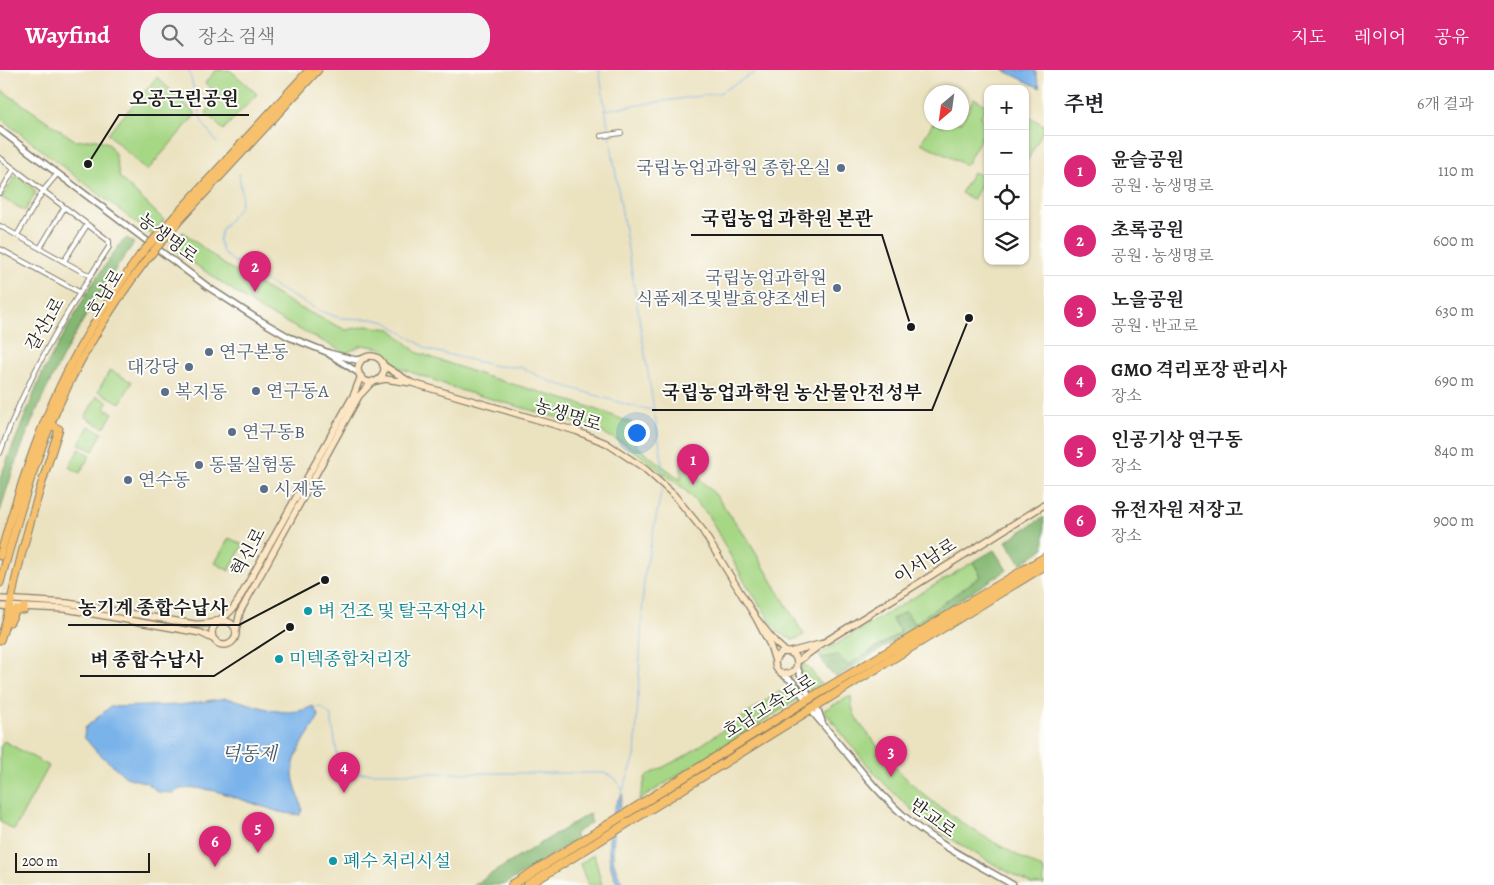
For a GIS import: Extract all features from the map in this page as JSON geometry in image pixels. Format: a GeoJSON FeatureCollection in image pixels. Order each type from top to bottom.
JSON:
{"type":"FeatureCollection","features":[{"type":"Feature","properties":{"kind":"highway","name":"호남로"},"geometry":{"type":"LineString","coordinates":[[0,556],[31,459],[54,400],[85,338],[143,257],[309,70]]}},
{"type":"Feature","properties":{"kind":"highway","name":"호남로"},"geometry":{"type":"LineString","coordinates":[[177,218],[318,70]]}},
{"type":"Feature","properties":{"kind":"highway","name":"호남로"},"geometry":{"type":"LineString","coordinates":[[0,582],[24,499],[51,425],[87,353],[143,257]]}},
{"type":"Feature","properties":{"kind":"highway"},"geometry":{"type":"LineString","coordinates":[[0,640],[7,622],[39,490],[59,429],[51,425]]}},
{"type":"Feature","properties":{"kind":"highway","name":"호남고속도로"},"geometry":{"type":"LineString","coordinates":[[512,885],[799,705],[1044,558]]}},
{"type":"Feature","properties":{"kind":"highway","name":"호남고속도로"},"geometry":{"type":"LineString","coordinates":[[528,885],[1044,566]]}},
{"type":"Feature","properties":{"kind":"highway"},"geometry":{"type":"LineString","coordinates":[[7,622],[10,622],[16,610],[24,610],[24,607]]}},
{"type":"Feature","properties":{"kind":"main road","name":"농생명로"},"geometry":{"type":"LineString","coordinates":[[366,358],[374,357],[383,365],[412,383]]}},
{"type":"Feature","properties":{"kind":"main road"},"geometry":{"type":"LineString","coordinates":[[360,375],[359,366],[366,358]]}},
{"type":"Feature","properties":{"kind":"main road"},"geometry":{"type":"LineString","coordinates":[[375,381],[383,374],[383,365]]}},
{"type":"Feature","properties":{"kind":"main road","name":"농생명로"},"geometry":{"type":"LineString","coordinates":[[360,375],[366,381],[385,379],[412,383],[576,431],[606,443],[644,468],[674,495],[701,528],[756,618],[776,643],[796,657],[797,664]]}},
{"type":"Feature","properties":{"kind":"main road","name":"혁신로"},"geometry":{"type":"LineString","coordinates":[[218,622],[234,609],[354,394],[360,375]]}},
{"type":"Feature","properties":{"kind":"main road","name":"혁신로"},"geometry":{"type":"LineString","coordinates":[[236,631],[240,612],[359,396],[375,381]]}},
{"type":"Feature","properties":{"kind":"main road","name":"이서남로"},"geometry":{"type":"LineString","coordinates":[[797,664],[822,643],[1044,504]]}},
{"type":"Feature","properties":{"kind":"main road"},"geometry":{"type":"LineString","coordinates":[[0,599],[11,602],[24,607],[66,609],[201,633],[223,645],[230,643],[235,638],[236,631],[232,624],[218,622],[194,624],[66,603],[11,602],[0,606]]}},
{"type":"Feature","properties":{"kind":"main road","name":"농생명로"},"geometry":{"type":"LineString","coordinates":[[756,618],[776,667],[781,673]]}},
{"type":"Feature","properties":{"kind":"main road"},"geometry":{"type":"LineString","coordinates":[[216,640],[213,632],[218,622]]}},
{"type":"Feature","properties":{"kind":"main road","name":"이서남로"},"geometry":{"type":"LineString","coordinates":[[788,652],[822,643]]}},
{"type":"Feature","properties":{"kind":"main road"},"geometry":{"type":"LineString","coordinates":[[775,661],[780,653],[788,652]]}},
{"type":"Feature","properties":{"kind":"main road"},"geometry":{"type":"LineString","coordinates":[[781,673],[788,674],[797,664]]}},
{"type":"Feature","properties":{"kind":"street","name":"농생명로"},"geometry":{"type":"LineString","coordinates":[[0,130],[226,299],[289,337],[328,353],[356,360],[366,358]]}},
{"type":"Feature","properties":{"kind":"street"},"geometry":{"type":"LineString","coordinates":[[601,136],[621,133]]}},
{"type":"Feature","properties":{"kind":"street"},"geometry":{"type":"LineString","coordinates":[[0,158],[109,241],[110,247],[79,292]]}},
{"type":"Feature","properties":{"kind":"street"},"geometry":{"type":"LineString","coordinates":[[0,193],[14,169]]}},
{"type":"Feature","properties":{"kind":"street"},"geometry":{"type":"LineString","coordinates":[[17,235],[43,191],[58,173]]}},
{"type":"Feature","properties":{"kind":"street"},"geometry":{"type":"LineString","coordinates":[[40,248],[64,208]]}},
{"type":"Feature","properties":{"kind":"street"},"geometry":{"type":"LineString","coordinates":[[64,261],[87,224]]}},
{"type":"Feature","properties":{"kind":"street"},"geometry":{"type":"LineString","coordinates":[[0,226],[90,276]]}},
{"type":"Feature","properties":{"kind":"street","name":"갈산1로"},"geometry":{"type":"LineString","coordinates":[[0,249],[79,292],[54,333],[30,380],[0,453]]}},
{"type":"Feature","properties":{"kind":"street","name":"농생명로"},"geometry":{"type":"LineString","coordinates":[[328,353],[360,375]]}},
{"type":"Feature","properties":{"kind":"street"},"geometry":{"type":"LineString","coordinates":[[781,673],[806,695],[797,664]]}},
{"type":"Feature","properties":{"kind":"street","name":"반교로"},"geometry":{"type":"LineString","coordinates":[[816,712],[866,778],[913,823],[941,844],[1013,885]]}},
{"type":"Feature","properties":{"kind":"green space"},"geometry":{"type":"Polygon","coordinates":[[[216,70],[230,70],[257,94],[223,130],[206,113],[220,96],[205,83],[216,70]]]}},
{"type":"Feature","properties":{"kind":"green space"},"geometry":{"type":"Polygon","coordinates":[[[157,77],[196,114],[147,171],[108,134],[157,77]]]}},
{"type":"Feature","properties":{"kind":"green space"},"geometry":{"type":"Polygon","coordinates":[[[0,89],[76,141],[96,139],[108,143],[115,154],[120,178],[164,220],[152,235],[0,118],[0,89]]]}},
{"type":"Feature","properties":{"kind":"green space"},"geometry":{"type":"Polygon","coordinates":[[[974,98],[984,104],[984,111],[980,117],[984,119],[984,132],[966,165],[921,143],[929,130],[969,130],[969,108],[974,98]]]}},
{"type":"Feature","properties":{"kind":"green space"},"geometry":{"type":"Polygon","coordinates":[[[1029,117],[1044,125],[1044,129],[1029,157],[1029,117]]]}},
{"type":"Feature","properties":{"kind":"green space"},"geometry":{"type":"Polygon","coordinates":[[[973,172],[984,178],[973,200],[961,193],[973,172]]]}},
{"type":"Feature","properties":{"kind":"green space"},"geometry":{"type":"Polygon","coordinates":[[[18,176],[35,190],[35,194],[25,211],[2,198],[14,178],[18,176]]]}},
{"type":"Feature","properties":{"kind":"green space"},"geometry":{"type":"Polygon","coordinates":[[[183,232],[225,265],[296,306],[346,330],[366,326],[391,329],[416,352],[485,376],[584,405],[632,423],[636,446],[681,480],[681,461],[715,494],[748,540],[804,635],[794,640],[778,632],[745,582],[708,515],[683,488],[627,445],[591,427],[463,391],[400,368],[381,348],[362,345],[346,353],[263,311],[180,254],[170,245],[183,232]]]}},
{"type":"Feature","properties":{"kind":"green space"},"geometry":{"type":"Polygon","coordinates":[[[127,238],[134,243],[112,274],[73,338],[39,406],[11,476],[0,512],[0,478],[42,374],[91,286],[120,244],[127,238]]]}},
{"type":"Feature","properties":{"kind":"green space"},"geometry":{"type":"Polygon","coordinates":[[[110,370],[132,382],[120,403],[98,391],[110,370]]]}},
{"type":"Feature","properties":{"kind":"green space"},"geometry":{"type":"Polygon","coordinates":[[[97,396],[108,402],[105,408],[113,413],[104,428],[85,417],[97,396]]]}},
{"type":"Feature","properties":{"kind":"green space"},"geometry":{"type":"Polygon","coordinates":[[[89,426],[102,433],[93,451],[79,444],[89,426]]]}},
{"type":"Feature","properties":{"kind":"green space"},"geometry":{"type":"Polygon","coordinates":[[[79,449],[90,455],[80,473],[69,467],[79,449]]]}},
{"type":"Feature","properties":{"kind":"green space"},"geometry":{"type":"Polygon","coordinates":[[[1044,517],[1044,548],[1021,564],[1006,541],[1044,517]]]}},
{"type":"Feature","properties":{"kind":"green space"},"geometry":{"type":"Polygon","coordinates":[[[229,538],[243,545],[229,571],[215,563],[229,538]]]}},
{"type":"Feature","properties":{"kind":"green space"},"geometry":{"type":"Polygon","coordinates":[[[994,550],[1007,570],[837,677],[828,670],[821,658],[838,655],[848,666],[901,633],[892,619],[906,611],[914,624],[981,576],[973,562],[994,550]]]}},
{"type":"Feature","properties":{"kind":"green space"},"geometry":{"type":"Polygon","coordinates":[[[973,562],[981,576],[914,624],[892,620],[901,632],[847,666],[824,657],[821,658],[818,655],[973,562]]]}},
{"type":"Feature","properties":{"kind":"green space"},"geometry":{"type":"Polygon","coordinates":[[[803,663],[810,669],[822,686],[811,692],[801,671],[803,663]]]}},
{"type":"Feature","properties":{"kind":"green space"},"geometry":{"type":"Polygon","coordinates":[[[792,691],[798,699],[639,800],[646,776],[685,756],[779,692],[792,691]]]}},
{"type":"Feature","properties":{"kind":"green space"},"geometry":{"type":"Polygon","coordinates":[[[851,696],[853,710],[860,724],[890,762],[909,782],[950,815],[1044,870],[1044,885],[1032,885],[967,849],[942,833],[900,799],[860,756],[824,710],[851,696]]]}},
{"type":"Feature","properties":{"kind":"green space"},"geometry":{"type":"Polygon","coordinates":[[[4,741],[49,766],[14,830],[0,822],[0,747],[4,741]]]}},
{"type":"Feature","properties":{"kind":"green space"},"geometry":{"type":"Polygon","coordinates":[[[590,813],[591,823],[574,834],[577,839],[504,885],[473,885],[590,813]]]}},
{"type":"Feature","properties":{"kind":"green space"},"geometry":{"type":"Polygon","coordinates":[[[594,854],[602,885],[588,885],[580,864],[594,854]]]}},
{"type":"Feature","properties":{"kind":"water"},"geometry":{"type":"Polygon","coordinates":[[[1003,70],[1035,70],[1040,88],[1003,70]]]}},
{"type":"Feature","properties":{"kind":"water","name":"덕동제"},"geometry":{"type":"Polygon","coordinates":[[[226,698],[280,711],[291,712],[313,706],[319,716],[298,751],[293,766],[294,779],[302,809],[300,815],[279,812],[216,791],[197,788],[180,789],[173,793],[158,792],[147,783],[126,777],[95,750],[84,737],[85,728],[110,707],[180,705],[226,698]]]}},
{"type":"Feature","properties":{"kind":"water"},"geometry":{"type":"Polygon","coordinates":[[[623,794],[617,818],[613,848],[614,863],[623,885],[618,885],[613,874],[609,855],[609,836],[615,806],[623,794]]]}},
{"type":"Feature","properties":{"kind":"waterway"},"geometry":{"type":"LineString","coordinates":[[189,70],[202,122],[217,143]]}},
{"type":"Feature","properties":{"kind":"waterway"},"geometry":{"type":"LineString","coordinates":[[599,70],[662,460],[662,482]]}},
{"type":"Feature","properties":{"kind":"waterway"},"geometry":{"type":"LineString","coordinates":[[605,110],[719,93],[759,70]]}},
{"type":"Feature","properties":{"kind":"waterway"},"geometry":{"type":"LineString","coordinates":[[239,174],[242,195],[240,207],[222,229],[219,240],[223,252],[232,260],[272,285],[320,311],[340,318],[372,319],[386,322],[429,350],[496,366],[520,367],[549,381],[631,406],[653,410]]}},
{"type":"Feature","properties":{"kind":"waterway"},"geometry":{"type":"LineString","coordinates":[[621,795],[635,757],[644,577],[662,488]]}},
{"type":"Feature","properties":{"kind":"waterway"},"geometry":{"type":"LineString","coordinates":[[315,708],[322,707],[331,716],[338,760],[359,773],[604,773],[614,777],[622,789]]}},
{"type":"Feature","properties":{"kind":"place","name":"오공근린공원"},"geometry":{"type":"Point","coordinates":[88,164]}},
{"type":"Feature","properties":{"kind":"place","name":"국립농업과학원 종합온실"},"geometry":{"type":"Point","coordinates":[841,168]}},
{"type":"Feature","properties":{"kind":"place","name":"국립농업과학원 식품제조및발효양조센터"},"geometry":{"type":"Point","coordinates":[837,288]}},
{"type":"Feature","properties":{"kind":"place","name":"초록공원"},"geometry":{"type":"Point","coordinates":[255,292]}},
{"type":"Feature","properties":{"kind":"place","name":"국립농업과학원 농산물안전성부"},"geometry":{"type":"Point","coordinates":[969,318]}},
{"type":"Feature","properties":{"kind":"place","name":"국립농업 과학원 본관"},"geometry":{"type":"Point","coordinates":[911,327]}},
{"type":"Feature","properties":{"kind":"place","name":"연구본동"},"geometry":{"type":"Point","coordinates":[209,352]}},
{"type":"Feature","properties":{"kind":"place","name":"대강당"},"geometry":{"type":"Point","coordinates":[189,367]}},
{"type":"Feature","properties":{"kind":"place","name":"연구동A"},"geometry":{"type":"Point","coordinates":[256,391]}},
{"type":"Feature","properties":{"kind":"place","name":"복지동"},"geometry":{"type":"Point","coordinates":[165,392]}},
{"type":"Feature","properties":{"kind":"place","name":"연구동B"},"geometry":{"type":"Point","coordinates":[232,432]}},
{"type":"Feature","properties":{"kind":"place","name":"동물실험동"},"geometry":{"type":"Point","coordinates":[199,465]}},
{"type":"Feature","properties":{"kind":"place","name":"연수동"},"geometry":{"type":"Point","coordinates":[128,480]}},
{"type":"Feature","properties":{"kind":"place","name":"윤슬공원"},"geometry":{"type":"Point","coordinates":[693,485]}},
{"type":"Feature","properties":{"kind":"place","name":"시제동"},"geometry":{"type":"Point","coordinates":[264,489]}},
{"type":"Feature","properties":{"kind":"place","name":"농기계 종합수납사"},"geometry":{"type":"Point","coordinates":[325,580]}},
{"type":"Feature","properties":{"kind":"place","name":"벼 건조 및 탈곡작업사"},"geometry":{"type":"Point","coordinates":[308,611]}},
{"type":"Feature","properties":{"kind":"place","name":"벼 종합수납사"},"geometry":{"type":"Point","coordinates":[290,627]}},
{"type":"Feature","properties":{"kind":"place","name":"미텍종합처리장"},"geometry":{"type":"Point","coordinates":[279,659]}},
{"type":"Feature","properties":{"kind":"place","name":"노을공원"},"geometry":{"type":"Point","coordinates":[891,777]}},
{"type":"Feature","properties":{"kind":"place","name":"GMO 격리포장 판리사"},"geometry":{"type":"Point","coordinates":[344,793]}},
{"type":"Feature","properties":{"kind":"place","name":"인공기상 연구동"},"geometry":{"type":"Point","coordinates":[258,853]}},
{"type":"Feature","properties":{"kind":"place","name":"폐수 처리시설"},"geometry":{"type":"Point","coordinates":[333,861]}},
{"type":"Feature","properties":{"kind":"place","name":"유전자원 저장고"},"geometry":{"type":"Point","coordinates":[215,867]}}]}
